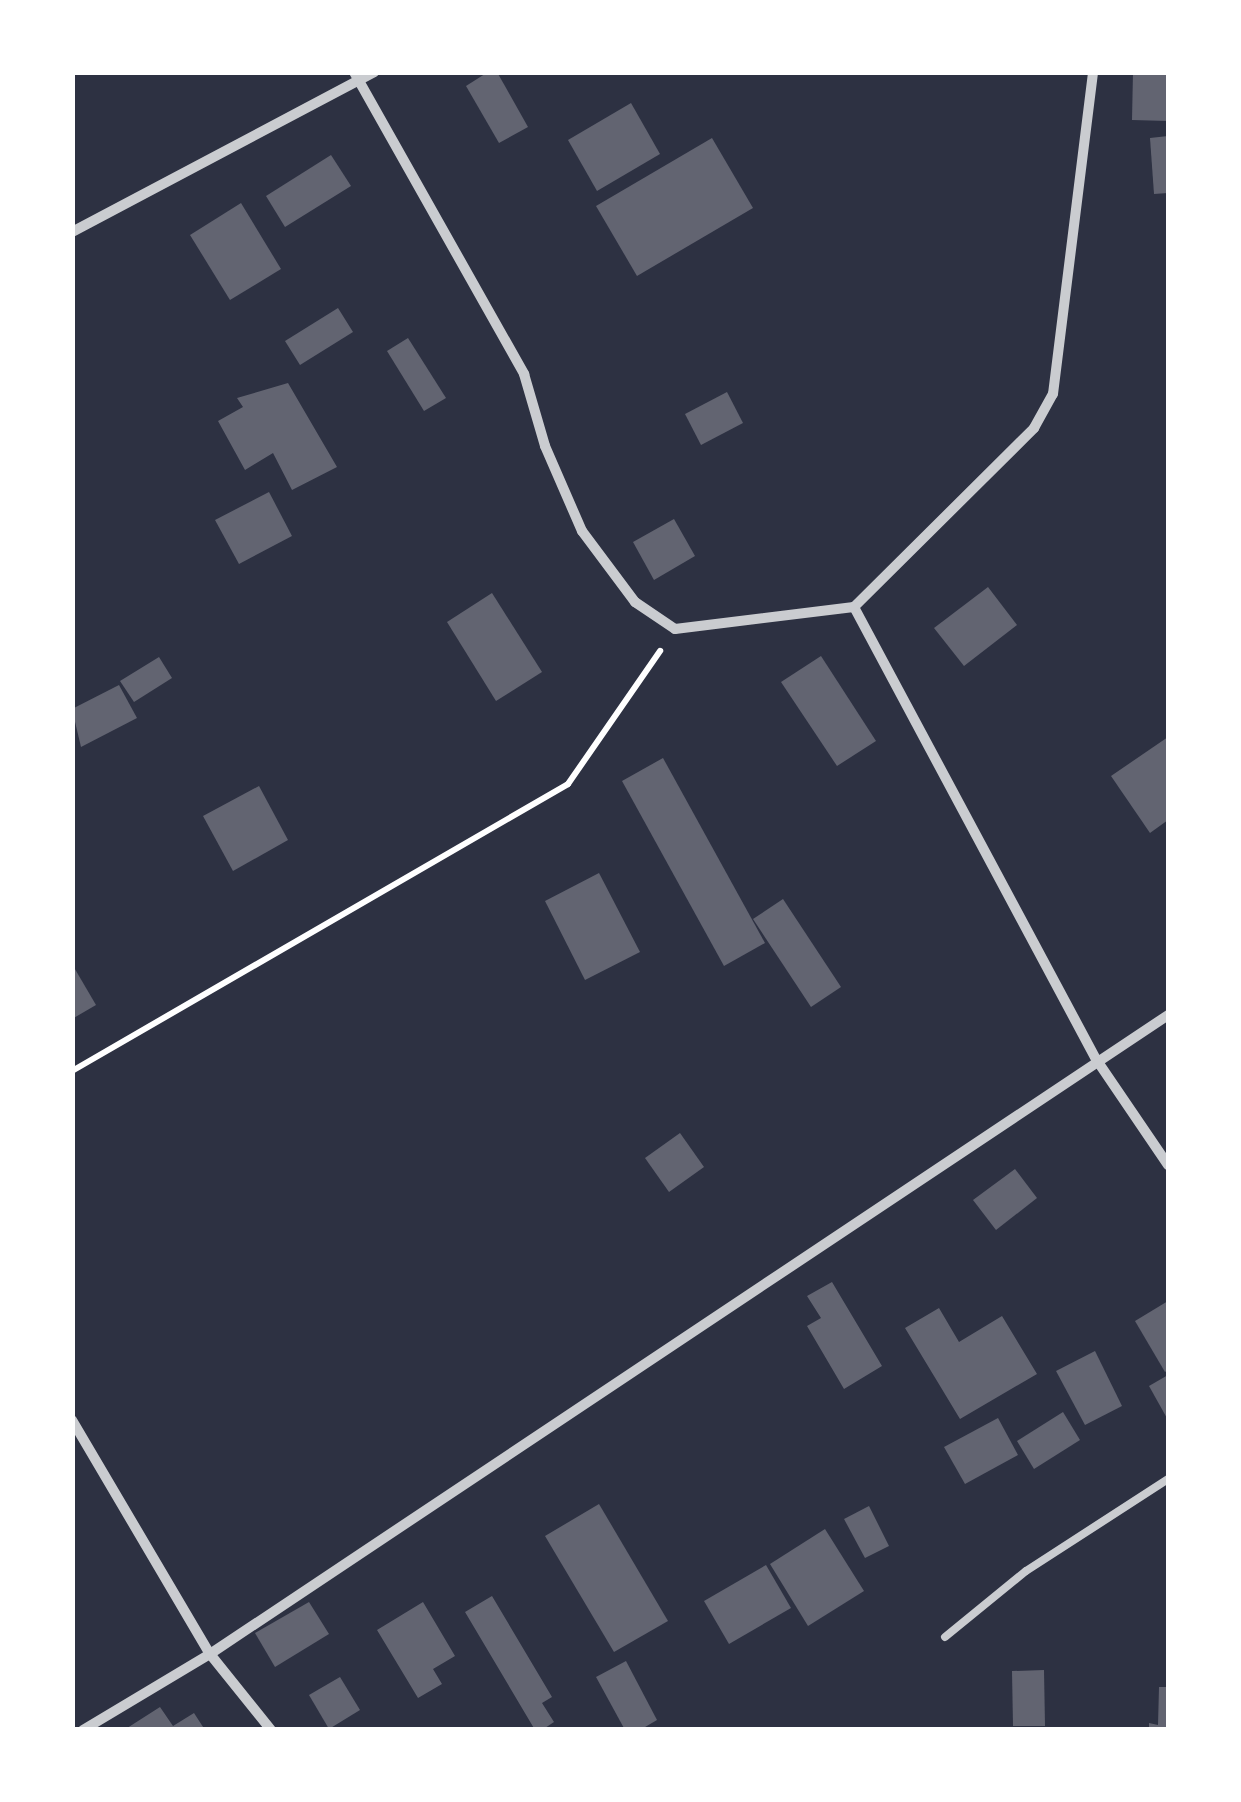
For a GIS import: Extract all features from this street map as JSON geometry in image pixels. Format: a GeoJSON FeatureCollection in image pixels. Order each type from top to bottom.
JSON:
{"type":"FeatureCollection","features":[{"type":"Feature","properties":{"kind":"street"},"geometry":{"type":"LineString","coordinates":[[72,232],[356,77],[374,72]]}},
{"type":"Feature","properties":{"kind":"street"},"geometry":{"type":"LineString","coordinates":[[356,77],[524,374],[545,446],[582,531],[635,602],[675,629],[854,607],[1034,428],[1053,394],[1094,72]]}},
{"type":"Feature","properties":{"kind":"street"},"geometry":{"type":"LineString","coordinates":[[854,607],[1096,1059],[1168,1165]]}},
{"type":"Feature","properties":{"kind":"street"},"geometry":{"type":"LineString","coordinates":[[83,1730],[210,1654],[1096,1059],[1168,1015]]}},
{"type":"Feature","properties":{"kind":"street"},"geometry":{"type":"LineString","coordinates":[[72,1420],[210,1654],[271,1730]]}},
{"type":"Feature","properties":{"kind":"lane"},"geometry":{"type":"LineString","coordinates":[[945,1637],[1026,1571],[1168,1479]]}},
{"type":"Feature","properties":{"kind":"path"},"geometry":{"type":"LineString","coordinates":[[72,1071],[568,784],[675,629]]}},
{"type":"Feature","properties":{"kind":"building"},"geometry":{"type":"Polygon","coordinates":[[[488,72],[497,72],[528,127],[499,143],[466,86],[488,72]]]}},
{"type":"Feature","properties":{"kind":"building"},"geometry":{"type":"Polygon","coordinates":[[[1133,72],[1168,72],[1168,121],[1132,120],[1133,72]]]}},
{"type":"Feature","properties":{"kind":"building"},"geometry":{"type":"Polygon","coordinates":[[[631,103],[660,154],[597,191],[568,140],[631,103]]]}},
{"type":"Feature","properties":{"kind":"building"},"geometry":{"type":"Polygon","coordinates":[[[1168,136],[1168,193],[1154,194],[1150,138],[1168,136]]]}},
{"type":"Feature","properties":{"kind":"building"},"geometry":{"type":"Polygon","coordinates":[[[712,138],[753,208],[637,276],[596,206],[712,138]]]}},
{"type":"Feature","properties":{"kind":"building"},"geometry":{"type":"Polygon","coordinates":[[[331,155],[351,186],[285,227],[266,196],[331,155]]]}},
{"type":"Feature","properties":{"kind":"building"},"geometry":{"type":"Polygon","coordinates":[[[241,203],[281,269],[230,300],[190,235],[241,203]]]}},
{"type":"Feature","properties":{"kind":"building"},"geometry":{"type":"Polygon","coordinates":[[[338,308],[353,332],[300,365],[285,341],[338,308]]]}},
{"type":"Feature","properties":{"kind":"building"},"geometry":{"type":"Polygon","coordinates":[[[408,338],[446,398],[424,411],[387,351],[408,338]]]}},
{"type":"Feature","properties":{"kind":"building"},"geometry":{"type":"Polygon","coordinates":[[[288,383],[337,467],[292,490],[273,453],[245,470],[218,421],[243,407],[237,398],[288,383]]]}},
{"type":"Feature","properties":{"kind":"building"},"geometry":{"type":"Polygon","coordinates":[[[727,392],[743,423],[701,445],[685,414],[727,392]]]}},
{"type":"Feature","properties":{"kind":"building"},"geometry":{"type":"Polygon","coordinates":[[[269,492],[292,536],[239,564],[215,520],[269,492]]]}},
{"type":"Feature","properties":{"kind":"building"},"geometry":{"type":"Polygon","coordinates":[[[674,519],[695,556],[654,580],[633,542],[674,519]]]}},
{"type":"Feature","properties":{"kind":"building"},"geometry":{"type":"Polygon","coordinates":[[[988,587],[1017,625],[964,666],[934,628],[988,587]]]}},
{"type":"Feature","properties":{"kind":"building"},"geometry":{"type":"Polygon","coordinates":[[[492,593],[542,672],[496,701],[447,622],[492,593]]]}},
{"type":"Feature","properties":{"kind":"building"},"geometry":{"type":"Polygon","coordinates":[[[821,656],[876,741],[837,766],[781,682],[821,656]]]}},
{"type":"Feature","properties":{"kind":"building"},"geometry":{"type":"Polygon","coordinates":[[[159,657],[172,678],[134,702],[120,681],[159,657]]]}},
{"type":"Feature","properties":{"kind":"building"},"geometry":{"type":"Polygon","coordinates":[[[119,685],[137,718],[81,747],[72,709],[119,685]]]}},
{"type":"Feature","properties":{"kind":"building"},"geometry":{"type":"Polygon","coordinates":[[[1168,737],[1168,820],[1150,833],[1111,776],[1168,737]]]}},
{"type":"Feature","properties":{"kind":"building"},"geometry":{"type":"Polygon","coordinates":[[[663,758],[765,943],[724,966],[622,781],[663,758]]]}},
{"type":"Feature","properties":{"kind":"building"},"geometry":{"type":"Polygon","coordinates":[[[259,786],[288,840],[233,871],[203,816],[259,786]]]}},
{"type":"Feature","properties":{"kind":"building"},"geometry":{"type":"Polygon","coordinates":[[[599,873],[640,952],[585,980],[545,901],[599,873]]]}},
{"type":"Feature","properties":{"kind":"building"},"geometry":{"type":"Polygon","coordinates":[[[783,899],[841,987],[811,1007],[753,919],[783,899]]]}},
{"type":"Feature","properties":{"kind":"building"},"geometry":{"type":"Polygon","coordinates":[[[72,964],[96,1005],[72,1019],[72,964]]]}},
{"type":"Feature","properties":{"kind":"building"},"geometry":{"type":"Polygon","coordinates":[[[680,1133],[704,1167],[669,1192],[645,1158],[680,1133]]]}},
{"type":"Feature","properties":{"kind":"building"},"geometry":{"type":"Polygon","coordinates":[[[1015,1169],[1037,1198],[996,1230],[973,1200],[1015,1169]]]}},
{"type":"Feature","properties":{"kind":"building"},"geometry":{"type":"Polygon","coordinates":[[[832,1282],[882,1366],[844,1389],[807,1326],[821,1318],[807,1296],[832,1282]]]}},
{"type":"Feature","properties":{"kind":"building"},"geometry":{"type":"Polygon","coordinates":[[[1168,1301],[1168,1370],[1165,1372],[1135,1321],[1168,1301]]]}},
{"type":"Feature","properties":{"kind":"building"},"geometry":{"type":"Polygon","coordinates":[[[939,1308],[959,1342],[1002,1316],[1037,1374],[960,1419],[905,1328],[939,1308]]]}},
{"type":"Feature","properties":{"kind":"building"},"geometry":{"type":"Polygon","coordinates":[[[1095,1351],[1122,1406],[1085,1425],[1056,1371],[1095,1351]]]}},
{"type":"Feature","properties":{"kind":"building"},"geometry":{"type":"Polygon","coordinates":[[[1168,1375],[1168,1420],[1149,1386],[1168,1375]]]}},
{"type":"Feature","properties":{"kind":"building"},"geometry":{"type":"Polygon","coordinates":[[[1063,1412],[1080,1440],[1034,1469],[1017,1441],[1063,1412]]]}},
{"type":"Feature","properties":{"kind":"building"},"geometry":{"type":"Polygon","coordinates":[[[998,1418],[1018,1455],[965,1484],[944,1447],[998,1418]]]}},
{"type":"Feature","properties":{"kind":"building"},"geometry":{"type":"Polygon","coordinates":[[[599,1504],[668,1621],[614,1652],[545,1536],[599,1504]]]}},
{"type":"Feature","properties":{"kind":"building"},"geometry":{"type":"Polygon","coordinates":[[[869,1506],[889,1546],[865,1558],[844,1519],[869,1506]]]}},
{"type":"Feature","properties":{"kind":"building"},"geometry":{"type":"Polygon","coordinates":[[[825,1529],[864,1591],[808,1626],[770,1564],[825,1529]]]}},
{"type":"Feature","properties":{"kind":"building"},"geometry":{"type":"Polygon","coordinates":[[[766,1565],[791,1608],[729,1644],[704,1601],[766,1565]]]}},
{"type":"Feature","properties":{"kind":"building"},"geometry":{"type":"Polygon","coordinates":[[[492,1596],[552,1697],[542,1703],[554,1722],[542,1730],[535,1730],[465,1612],[492,1596]]]}},
{"type":"Feature","properties":{"kind":"building"},"geometry":{"type":"Polygon","coordinates":[[[309,1602],[329,1634],[275,1667],[255,1633],[309,1602]]]}},
{"type":"Feature","properties":{"kind":"building"},"geometry":{"type":"Polygon","coordinates":[[[423,1602],[455,1656],[433,1669],[442,1684],[418,1698],[377,1630],[423,1602]]]}},
{"type":"Feature","properties":{"kind":"building"},"geometry":{"type":"Polygon","coordinates":[[[626,1661],[657,1720],[640,1730],[625,1730],[596,1677],[626,1661]]]}},
{"type":"Feature","properties":{"kind":"building"},"geometry":{"type":"Polygon","coordinates":[[[1044,1670],[1045,1726],[1013,1726],[1012,1671],[1044,1670]]]}},
{"type":"Feature","properties":{"kind":"building"},"geometry":{"type":"Polygon","coordinates":[[[340,1677],[360,1710],[329,1729],[309,1695],[340,1677]]]}},
{"type":"Feature","properties":{"kind":"building"},"geometry":{"type":"Polygon","coordinates":[[[1159,1687],[1168,1687],[1168,1730],[1149,1730],[1149,1723],[1158,1725],[1159,1687]]]}},
{"type":"Feature","properties":{"kind":"building"},"geometry":{"type":"Polygon","coordinates":[[[160,1707],[173,1726],[194,1713],[205,1730],[124,1730],[160,1707]]]}}]}
